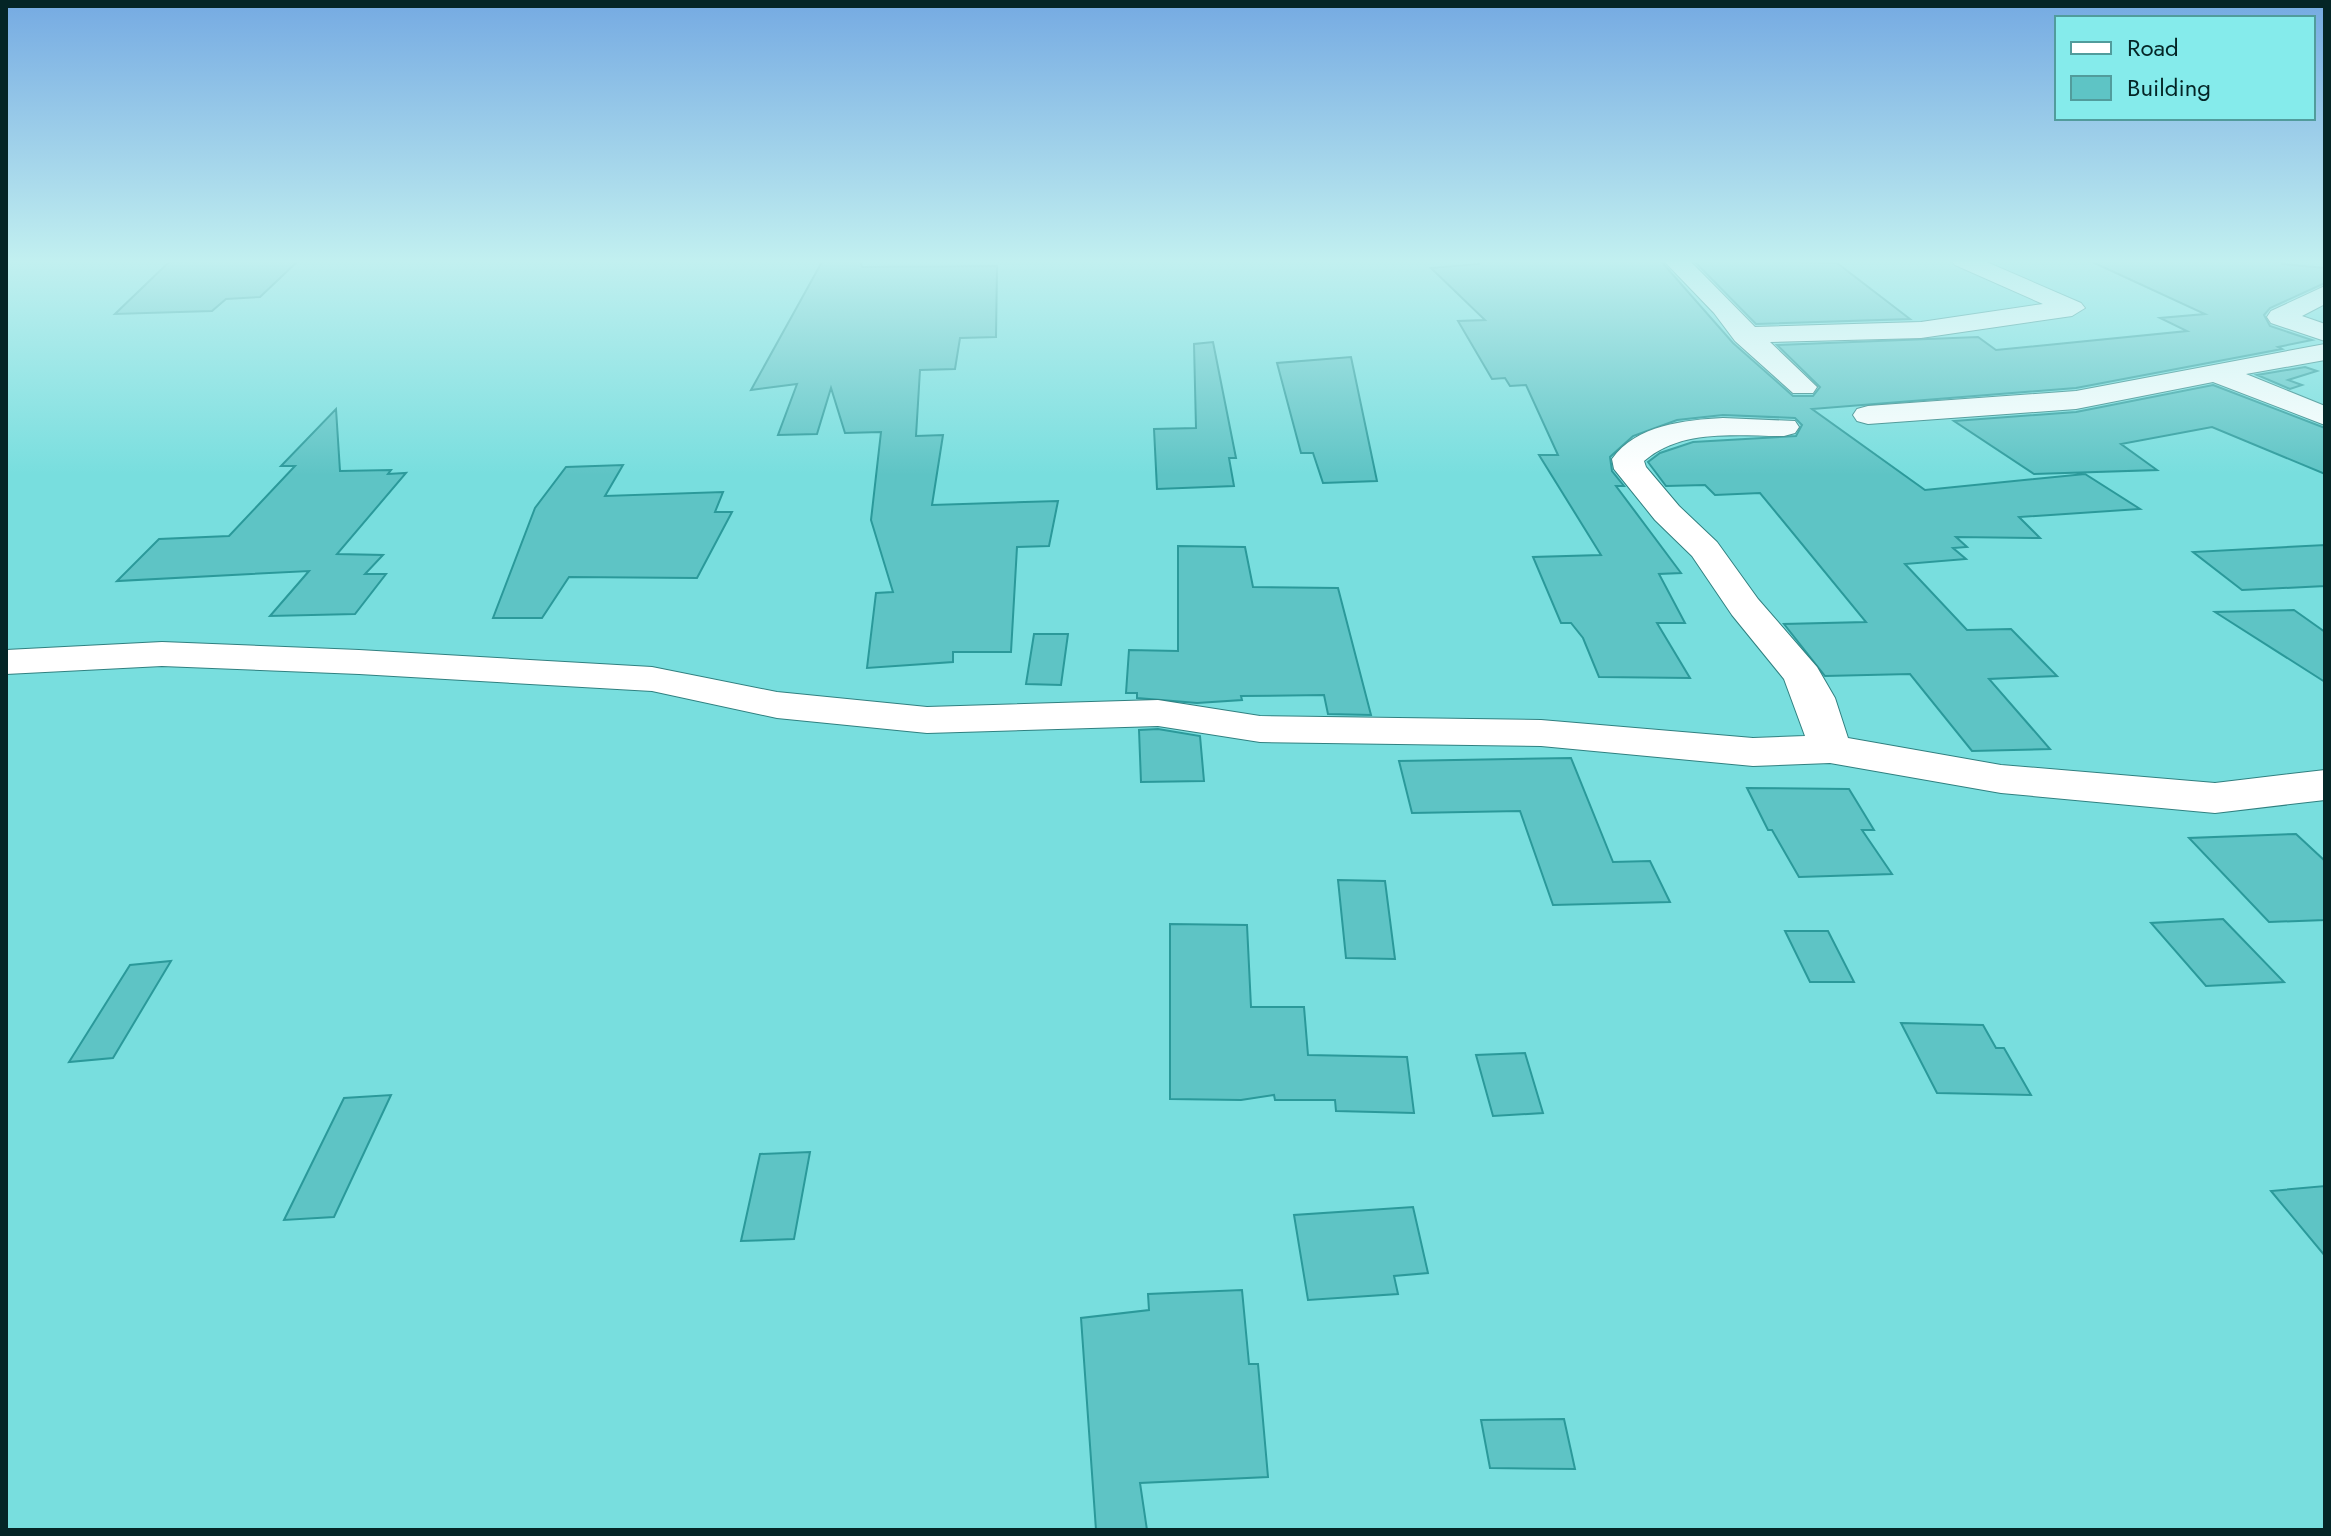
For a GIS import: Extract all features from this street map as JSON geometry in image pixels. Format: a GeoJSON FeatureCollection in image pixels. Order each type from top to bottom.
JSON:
{"type":"FeatureCollection","features":[{"type":"Feature","properties":{"kind":"street"},"geometry":{"type":"LineString","coordinates":[[1742,332],[1780,371],[1803,387]]}},
{"type":"Feature","properties":{"kind":"street"},"geometry":{"type":"LineString","coordinates":[[1744,335],[1862,332]]}},
{"type":"Feature","properties":{"kind":"street"},"geometry":{"type":"LineString","coordinates":[[1868,415],[1948,411],[2102,396],[2219,374],[2272,358],[2325,352]]}},
{"type":"Feature","properties":{"kind":"street"},"geometry":{"type":"LineString","coordinates":[[2219,374],[2325,416]]}},
{"type":"Feature","properties":{"kind":"street"},"geometry":{"type":"LineString","coordinates":[[1784,427],[1728,428],[1674,434],[1637,449],[1628,459],[1630,469],[1667,513],[1705,549],[1745,607],[1803,676],[1814,698],[1830,749]]}},
{"type":"Feature","properties":{"kind":"street"},"geometry":{"type":"LineString","coordinates":[[6,662],[162,654],[344,661],[652,679],[777,705],[927,720],[1158,713],[1260,729],[1541,733],[1753,752],[1830,749],[2001,779],[2215,798],[2325,785]]}},
{"type":"Feature","properties":{"kind":"building"},"geometry":{"type":"Polygon","coordinates":[[[783,332],[996,332],[996,337],[960,338],[955,369],[920,370],[916,436],[943,435],[932,505],[1058,501],[1049,546],[1017,547],[1011,652],[953,652],[953,662],[867,668],[876,593],[893,592],[871,520],[881,432],[845,433],[831,388],[817,434],[778,435],[797,384],[751,390],[783,332]]]}},
{"type":"Feature","properties":{"kind":"building"},"geometry":{"type":"Polygon","coordinates":[[[1464,332],[1723,332],[1793,396],[1813,396],[1820,387],[1777,345],[1978,337],[1996,350],[2180,332],[2287,332],[2312,340],[2278,347],[2282,349],[2076,388],[1812,409],[1925,490],[2085,474],[2140,509],[2019,517],[2040,538],[1956,537],[1967,547],[1953,548],[1966,559],[1905,564],[1967,630],[2011,629],[2057,676],[1989,679],[2050,749],[1972,751],[1910,674],[1825,676],[1784,624],[1866,622],[1760,493],[1715,495],[1705,485],[1666,486],[1648,462],[1660,453],[1693,442],[1796,436],[1802,425],[1795,418],[1723,415],[1677,420],[1633,436],[1610,457],[1612,471],[1624,486],[1616,486],[1681,573],[1659,574],[1685,623],[1657,623],[1690,678],[1599,677],[1583,638],[1571,623],[1561,623],[1533,557],[1601,555],[1539,455],[1558,455],[1526,385],[1510,386],[1505,378],[1492,379],[1464,332]]]}},
{"type":"Feature","properties":{"kind":"building"},"geometry":{"type":"Polygon","coordinates":[[[1213,342],[1236,458],[1229,458],[1234,486],[1157,489],[1154,429],[1196,428],[1194,344],[1213,342]]]}},
{"type":"Feature","properties":{"kind":"building"},"geometry":{"type":"Polygon","coordinates":[[[1351,357],[1377,481],[1323,483],[1313,453],[1301,453],[1277,363],[1351,357]]]}},
{"type":"Feature","properties":{"kind":"building"},"geometry":{"type":"Polygon","coordinates":[[[2305,367],[2317,371],[2288,380],[2302,385],[2290,389],[2257,375],[2305,367]]]}},
{"type":"Feature","properties":{"kind":"building"},"geometry":{"type":"Polygon","coordinates":[[[2213,385],[2325,428],[2325,474],[2212,427],[2121,444],[2157,470],[2034,474],[1954,421],[2076,412],[2213,385]]]}},
{"type":"Feature","properties":{"kind":"building"},"geometry":{"type":"Polygon","coordinates":[[[336,409],[340,471],[391,470],[388,474],[406,473],[337,554],[383,555],[365,574],[386,574],[355,614],[270,616],[309,571],[117,581],[159,539],[229,536],[295,466],[281,466],[336,409]]]}},
{"type":"Feature","properties":{"kind":"building"},"geometry":{"type":"Polygon","coordinates":[[[623,465],[605,496],[723,492],[715,512],[732,512],[697,578],[569,577],[542,618],[493,618],[535,508],[566,467],[623,465]]]}},
{"type":"Feature","properties":{"kind":"building"},"geometry":{"type":"Polygon","coordinates":[[[2325,545],[2325,586],[2242,590],[2193,552],[2325,545]]]}},
{"type":"Feature","properties":{"kind":"building"},"geometry":{"type":"Polygon","coordinates":[[[1178,546],[1245,547],[1253,587],[1338,588],[1371,715],[1328,714],[1324,695],[1241,696],[1242,700],[1197,703],[1137,698],[1137,693],[1126,693],[1129,650],[1178,651],[1178,546]]]}},
{"type":"Feature","properties":{"kind":"building"},"geometry":{"type":"Polygon","coordinates":[[[2294,610],[2325,632],[2325,682],[2215,612],[2294,610]]]}},
{"type":"Feature","properties":{"kind":"building"},"geometry":{"type":"Polygon","coordinates":[[[1034,634],[1068,634],[1061,685],[1026,684],[1034,634]]]}},
{"type":"Feature","properties":{"kind":"building"},"geometry":{"type":"Polygon","coordinates":[[[1158,729],[1200,736],[1204,781],[1141,782],[1139,730],[1158,729]]]}},
{"type":"Feature","properties":{"kind":"building"},"geometry":{"type":"Polygon","coordinates":[[[1571,758],[1613,862],[1650,861],[1670,902],[1553,905],[1520,811],[1412,813],[1399,761],[1571,758]]]}},
{"type":"Feature","properties":{"kind":"building"},"geometry":{"type":"Polygon","coordinates":[[[1747,788],[1849,789],[1874,830],[1862,830],[1892,874],[1799,877],[1772,830],[1768,830],[1747,788]]]}},
{"type":"Feature","properties":{"kind":"building"},"geometry":{"type":"Polygon","coordinates":[[[2296,834],[2325,861],[2325,920],[2269,922],[2189,838],[2296,834]]]}},
{"type":"Feature","properties":{"kind":"building"},"geometry":{"type":"Polygon","coordinates":[[[1338,880],[1385,881],[1395,959],[1346,958],[1338,880]]]}},
{"type":"Feature","properties":{"kind":"building"},"geometry":{"type":"Polygon","coordinates":[[[2223,919],[2284,982],[2206,986],[2151,923],[2223,919]]]}},
{"type":"Feature","properties":{"kind":"building"},"geometry":{"type":"Polygon","coordinates":[[[1170,924],[1247,925],[1251,1007],[1304,1007],[1308,1055],[1407,1057],[1414,1113],[1336,1111],[1335,1100],[1275,1100],[1274,1095],[1241,1100],[1170,1099],[1170,924]]]}},
{"type":"Feature","properties":{"kind":"building"},"geometry":{"type":"Polygon","coordinates":[[[1785,931],[1828,931],[1854,982],[1810,982],[1785,931]]]}},
{"type":"Feature","properties":{"kind":"building"},"geometry":{"type":"Polygon","coordinates":[[[171,961],[113,1058],[69,1062],[130,965],[171,961]]]}},
{"type":"Feature","properties":{"kind":"building"},"geometry":{"type":"Polygon","coordinates":[[[1901,1023],[1983,1025],[1996,1048],[2004,1048],[2031,1095],[1937,1093],[1901,1023]]]}},
{"type":"Feature","properties":{"kind":"building"},"geometry":{"type":"Polygon","coordinates":[[[1525,1053],[1543,1113],[1493,1116],[1476,1055],[1525,1053]]]}},
{"type":"Feature","properties":{"kind":"building"},"geometry":{"type":"Polygon","coordinates":[[[391,1095],[334,1217],[284,1220],[344,1098],[391,1095]]]}},
{"type":"Feature","properties":{"kind":"building"},"geometry":{"type":"Polygon","coordinates":[[[810,1152],[794,1239],[741,1241],[760,1154],[810,1152]]]}},
{"type":"Feature","properties":{"kind":"building"},"geometry":{"type":"Polygon","coordinates":[[[2325,1186],[2325,1256],[2271,1191],[2325,1186]]]}},
{"type":"Feature","properties":{"kind":"building"},"geometry":{"type":"Polygon","coordinates":[[[1413,1207],[1428,1273],[1394,1276],[1398,1294],[1308,1300],[1294,1215],[1413,1207]]]}},
{"type":"Feature","properties":{"kind":"building"},"geometry":{"type":"Polygon","coordinates":[[[1242,1290],[1249,1364],[1258,1364],[1268,1477],[1140,1483],[1147,1530],[1096,1530],[1081,1318],[1149,1310],[1148,1294],[1242,1290]]]}},
{"type":"Feature","properties":{"kind":"building"},"geometry":{"type":"Polygon","coordinates":[[[1564,1419],[1575,1469],[1490,1468],[1481,1420],[1564,1419]]]}}]}
